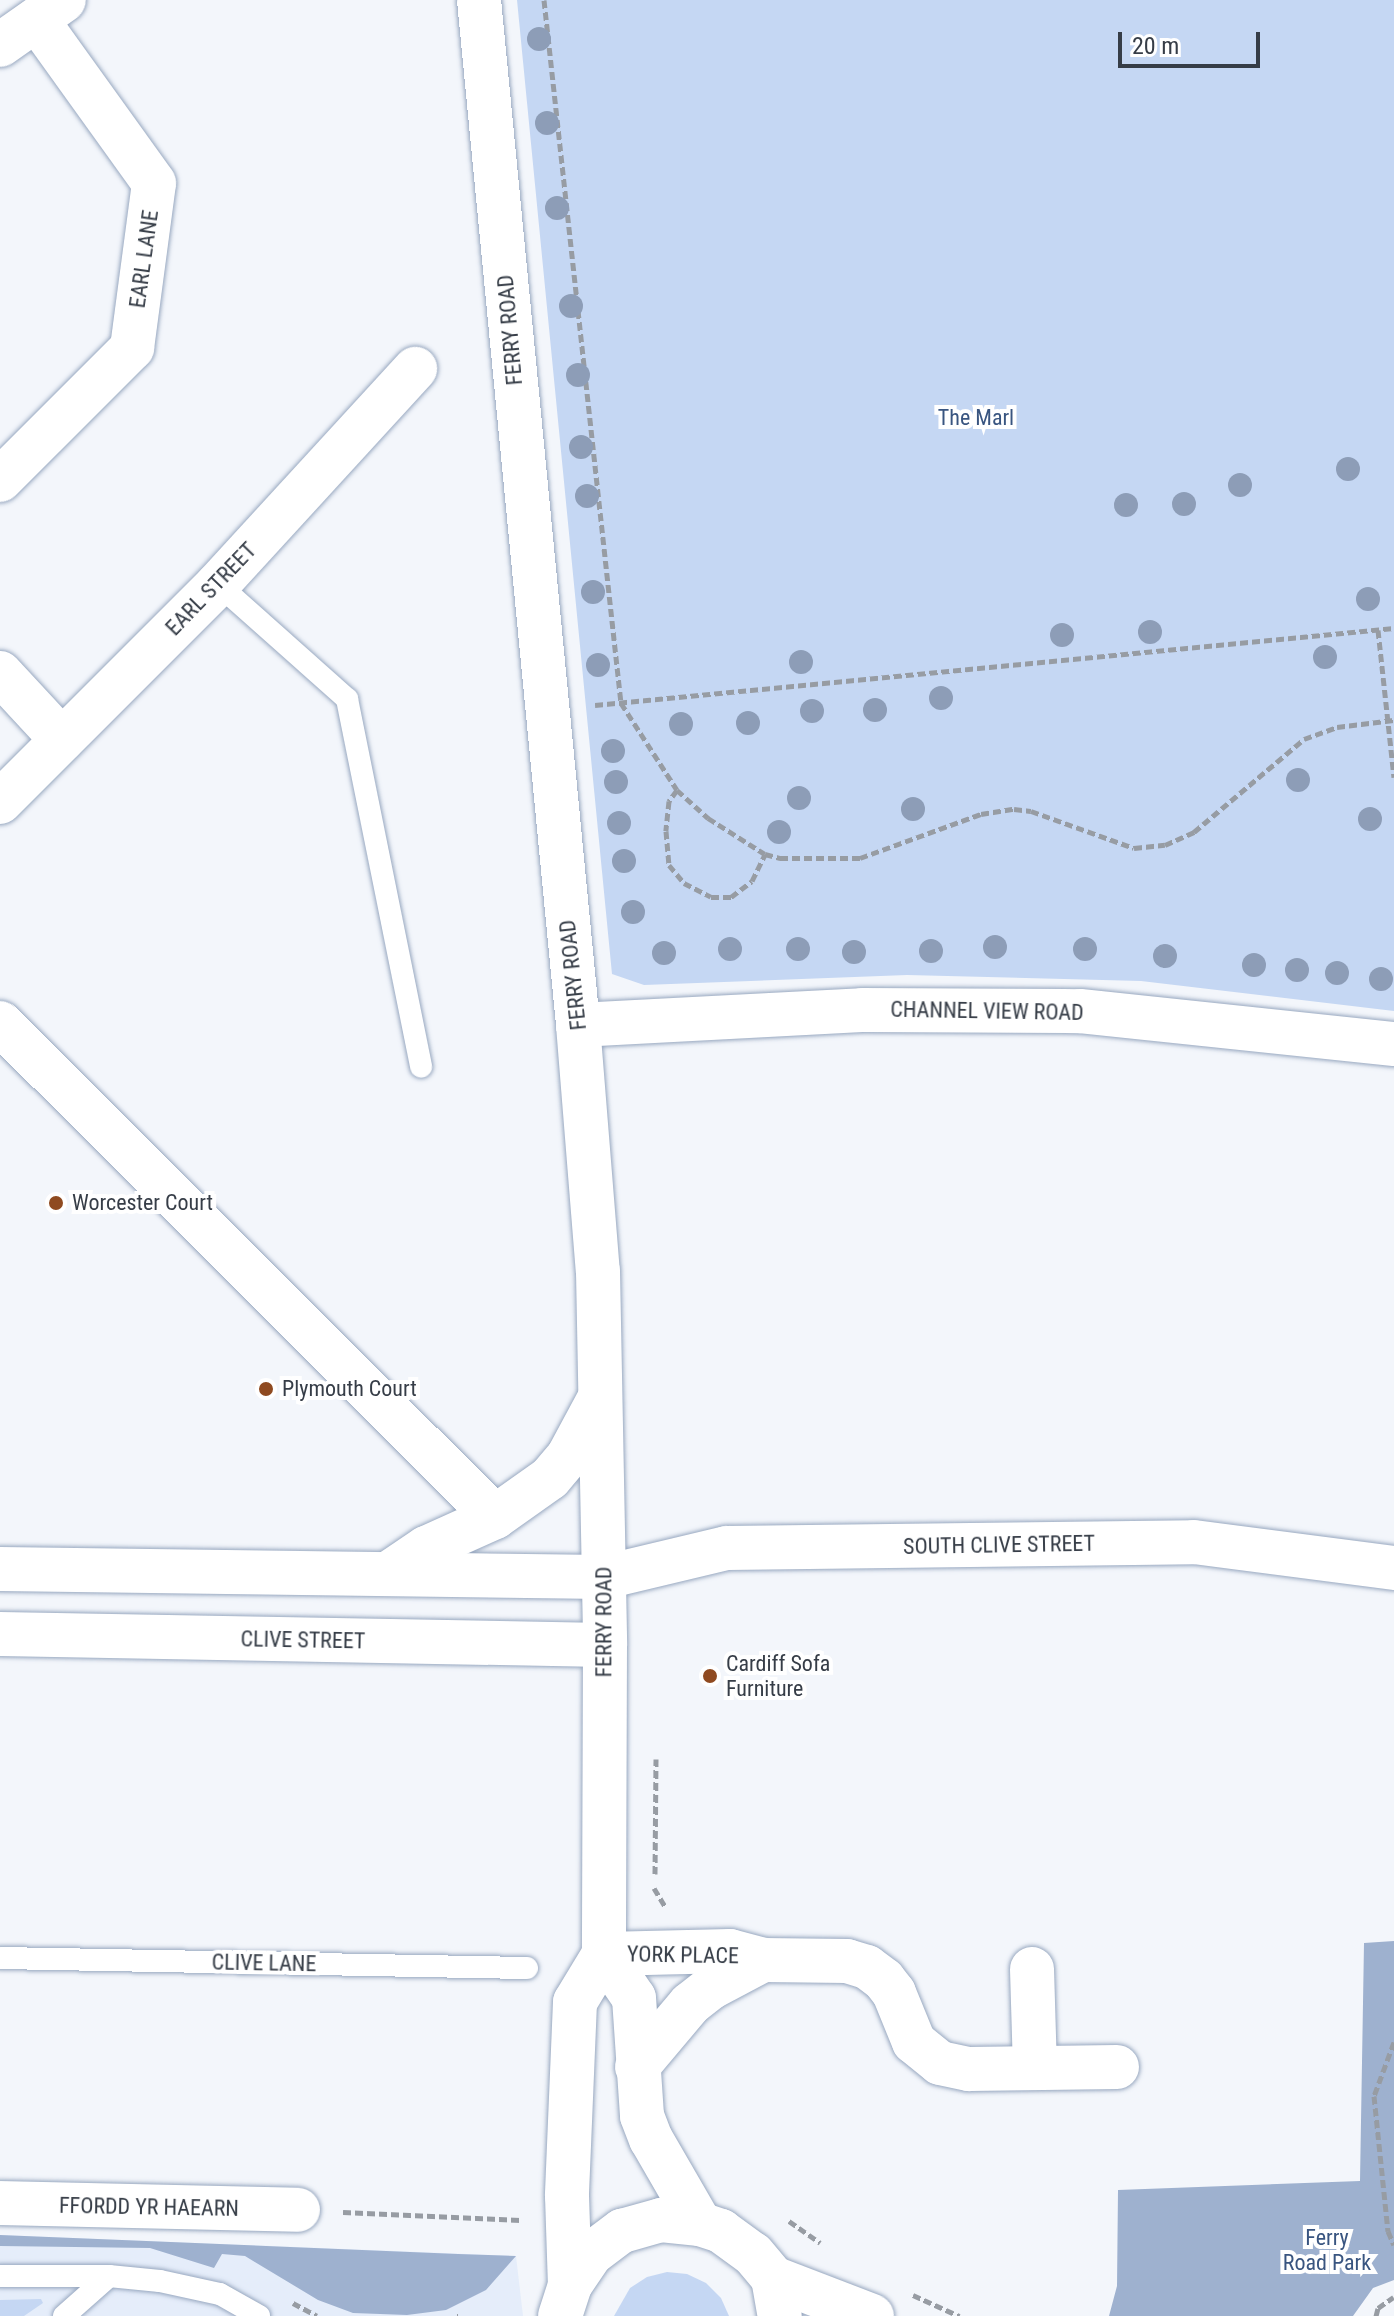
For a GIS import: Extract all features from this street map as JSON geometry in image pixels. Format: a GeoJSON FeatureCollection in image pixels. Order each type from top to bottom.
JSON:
{"type":"FeatureCollection","features":[{"type":"Feature","properties":{"kind":"street","name":"FERRY ROAD"},"geometry":{"type":"LineString","coordinates":[[479,0],[578,1025],[598,1271],[605,1577],[604,1954]]}},
{"type":"Feature","properties":{"kind":"street"},"geometry":{"type":"LineString","coordinates":[[0,45],[48,8]]}},
{"type":"Feature","properties":{"kind":"street","name":"EARL LANE"},"geometry":{"type":"LineString","coordinates":[[0,480],[132,348],[154,183],[48,8]]}},
{"type":"Feature","properties":{"kind":"street","name":"EARL STREET"},"geometry":{"type":"LineString","coordinates":[[0,802],[218,584],[415,369]]}},
{"type":"Feature","properties":{"kind":"street"},"geometry":{"type":"LineString","coordinates":[[0,673],[62,740]]}},
{"type":"Feature","properties":{"kind":"street","name":"CHANNEL VIEW ROAD"},"geometry":{"type":"LineString","coordinates":[[578,1025],[862,1010],[1080,1011],[1394,1044]]}},
{"type":"Feature","properties":{"kind":"street"},"geometry":{"type":"LineString","coordinates":[[0,1023],[495,1517]]}},
{"type":"Feature","properties":{"kind":"street"},"geometry":{"type":"LineString","coordinates":[[389,1573],[426,1548],[495,1517],[550,1478],[569,1455],[601,1397]]}},
{"type":"Feature","properties":{"kind":"street","name":"SOUTH CLIVE STREET"},"geometry":{"type":"LineString","coordinates":[[605,1577],[727,1548],[1194,1542],[1394,1568]]}},
{"type":"Feature","properties":{"kind":"street"},"geometry":{"type":"LineString","coordinates":[[0,1569],[605,1577]]}},
{"type":"Feature","properties":{"kind":"street","name":"CLIVE STREET"},"geometry":{"type":"LineString","coordinates":[[0,1634],[605,1645]]}},
{"type":"Feature","properties":{"kind":"street","name":"YORK PLACE"},"geometry":{"type":"LineString","coordinates":[[604,1954],[730,1951],[763,1960],[847,1961],[867,1967],[894,1993],[914,2042],[940,2063],[969,2069],[1117,2067]]}},
{"type":"Feature","properties":{"kind":"street"},"geometry":{"type":"LineString","coordinates":[[559,2307],[575,2002],[604,1954],[634,1998],[642,2116],[651,2139],[700,2224]]}},
{"type":"Feature","properties":{"kind":"street","name":"YORK PLACE"},"geometry":{"type":"LineString","coordinates":[[637,2067],[690,2004],[712,1987],[763,1960]]}},
{"type":"Feature","properties":{"kind":"street"},"geometry":{"type":"LineString","coordinates":[[1032,1969],[1035,2068]]}},
{"type":"Feature","properties":{"kind":"street","name":"FFORDD YR HAEARN"},"geometry":{"type":"LineString","coordinates":[[0,2203],[298,2210]]}},
{"type":"Feature","properties":{"kind":"street"},"geometry":{"type":"LineString","coordinates":[[559,2307],[591,2254],[622,2231],[661,2220],[700,2224],[721,2231],[753,2254],[777,2297],[888,2302]]}},
{"type":"Feature","properties":{"kind":"lane"},"geometry":{"type":"LineString","coordinates":[[218,584],[347,699],[421,1067]]}},
{"type":"Feature","properties":{"kind":"lane","name":"CLIVE LANE"},"geometry":{"type":"LineString","coordinates":[[0,1958],[527,1968]]}},
{"type":"Feature","properties":{"kind":"lane"},"geometry":{"type":"LineString","coordinates":[[0,2276],[109,2276],[220,2294],[259,2316]]}},
{"type":"Feature","properties":{"kind":"lane"},"geometry":{"type":"LineString","coordinates":[[64,2316],[109,2276]]}},
{"type":"Feature","properties":{"kind":"path"},"geometry":{"type":"LineString","coordinates":[[544,0],[621,703],[677,790],[708,818],[765,854],[808,859],[860,858],[981,814],[1014,809],[1031,811],[1134,848],[1165,845],[1194,832],[1304,739],[1337,727],[1391,720]]}},
{"type":"Feature","properties":{"kind":"path"},"geometry":{"type":"LineString","coordinates":[[547,710],[1394,628]]}},
{"type":"Feature","properties":{"kind":"path"},"geometry":{"type":"LineString","coordinates":[[1378,630],[1391,720],[1394,777]]}},
{"type":"Feature","properties":{"kind":"path"},"geometry":{"type":"LineString","coordinates":[[677,790],[669,801],[666,831],[669,865],[684,883],[711,897],[731,897],[752,881],[765,854]]}},
{"type":"Feature","properties":{"kind":"path"},"geometry":{"type":"LineString","coordinates":[[656,1759],[654,1892],[668,1909]]}},
{"type":"Feature","properties":{"kind":"path"},"geometry":{"type":"LineString","coordinates":[[1394,2042],[1374,2096],[1388,2231],[1394,2245]]}},
{"type":"Feature","properties":{"kind":"path"},"geometry":{"type":"LineString","coordinates":[[298,2210],[537,2221]]}},
{"type":"Feature","properties":{"kind":"path"},"geometry":{"type":"LineString","coordinates":[[1376,2316],[1378,2308],[1394,2297]]}},
{"type":"Feature","properties":{"kind":"path"},"geometry":{"type":"LineString","coordinates":[[888,2302],[959,2316]]}},
{"type":"Feature","properties":{"kind":"shaded area"},"geometry":{"type":"Polygon","coordinates":[[[0,2235],[516,2256],[523,2316],[0,2316],[0,2235]]]}},
{"type":"Feature","properties":{"kind":"green space","name":"The Marl"},"geometry":{"type":"Polygon","coordinates":[[[517,0],[1394,0],[1394,1011],[1141,981],[907,975],[644,985],[612,974],[517,0]]]}},
{"type":"Feature","properties":{"kind":"green space","name":"Ferry Road Park"},"geometry":{"type":"Polygon","coordinates":[[[1394,1941],[1394,2280],[1373,2288],[1353,2316],[1109,2316],[1117,2286],[1118,2190],[1360,2181],[1364,1943],[1394,1941]]]}},
{"type":"Feature","properties":{"kind":"green space"},"geometry":{"type":"Polygon","coordinates":[[[0,2235],[516,2256],[486,2290],[446,2310],[407,2315],[353,2313],[318,2300],[245,2256],[222,2254],[214,2268],[150,2248],[0,2246],[0,2235]]]}},
{"type":"Feature","properties":{"kind":"green space"},"geometry":{"type":"Polygon","coordinates":[[[667,2272],[687,2274],[706,2283],[721,2298],[729,2316],[614,2316],[630,2288],[647,2277],[667,2272]]]}},
{"type":"Feature","properties":{"kind":"green space"},"geometry":{"type":"Polygon","coordinates":[[[41,2299],[43,2303],[24,2316],[0,2316],[0,2300],[41,2299]]]}},
{"type":"Feature","properties":{"kind":"place","name":"Worcester Court"},"geometry":{"type":"Point","coordinates":[56,1203]}},
{"type":"Feature","properties":{"kind":"place","name":"Plymouth Court"},"geometry":{"type":"Point","coordinates":[266,1389]}},
{"type":"Feature","properties":{"kind":"place","name":"Cardiff Sofa Furniture"},"geometry":{"type":"Point","coordinates":[710,1676]}}]}
